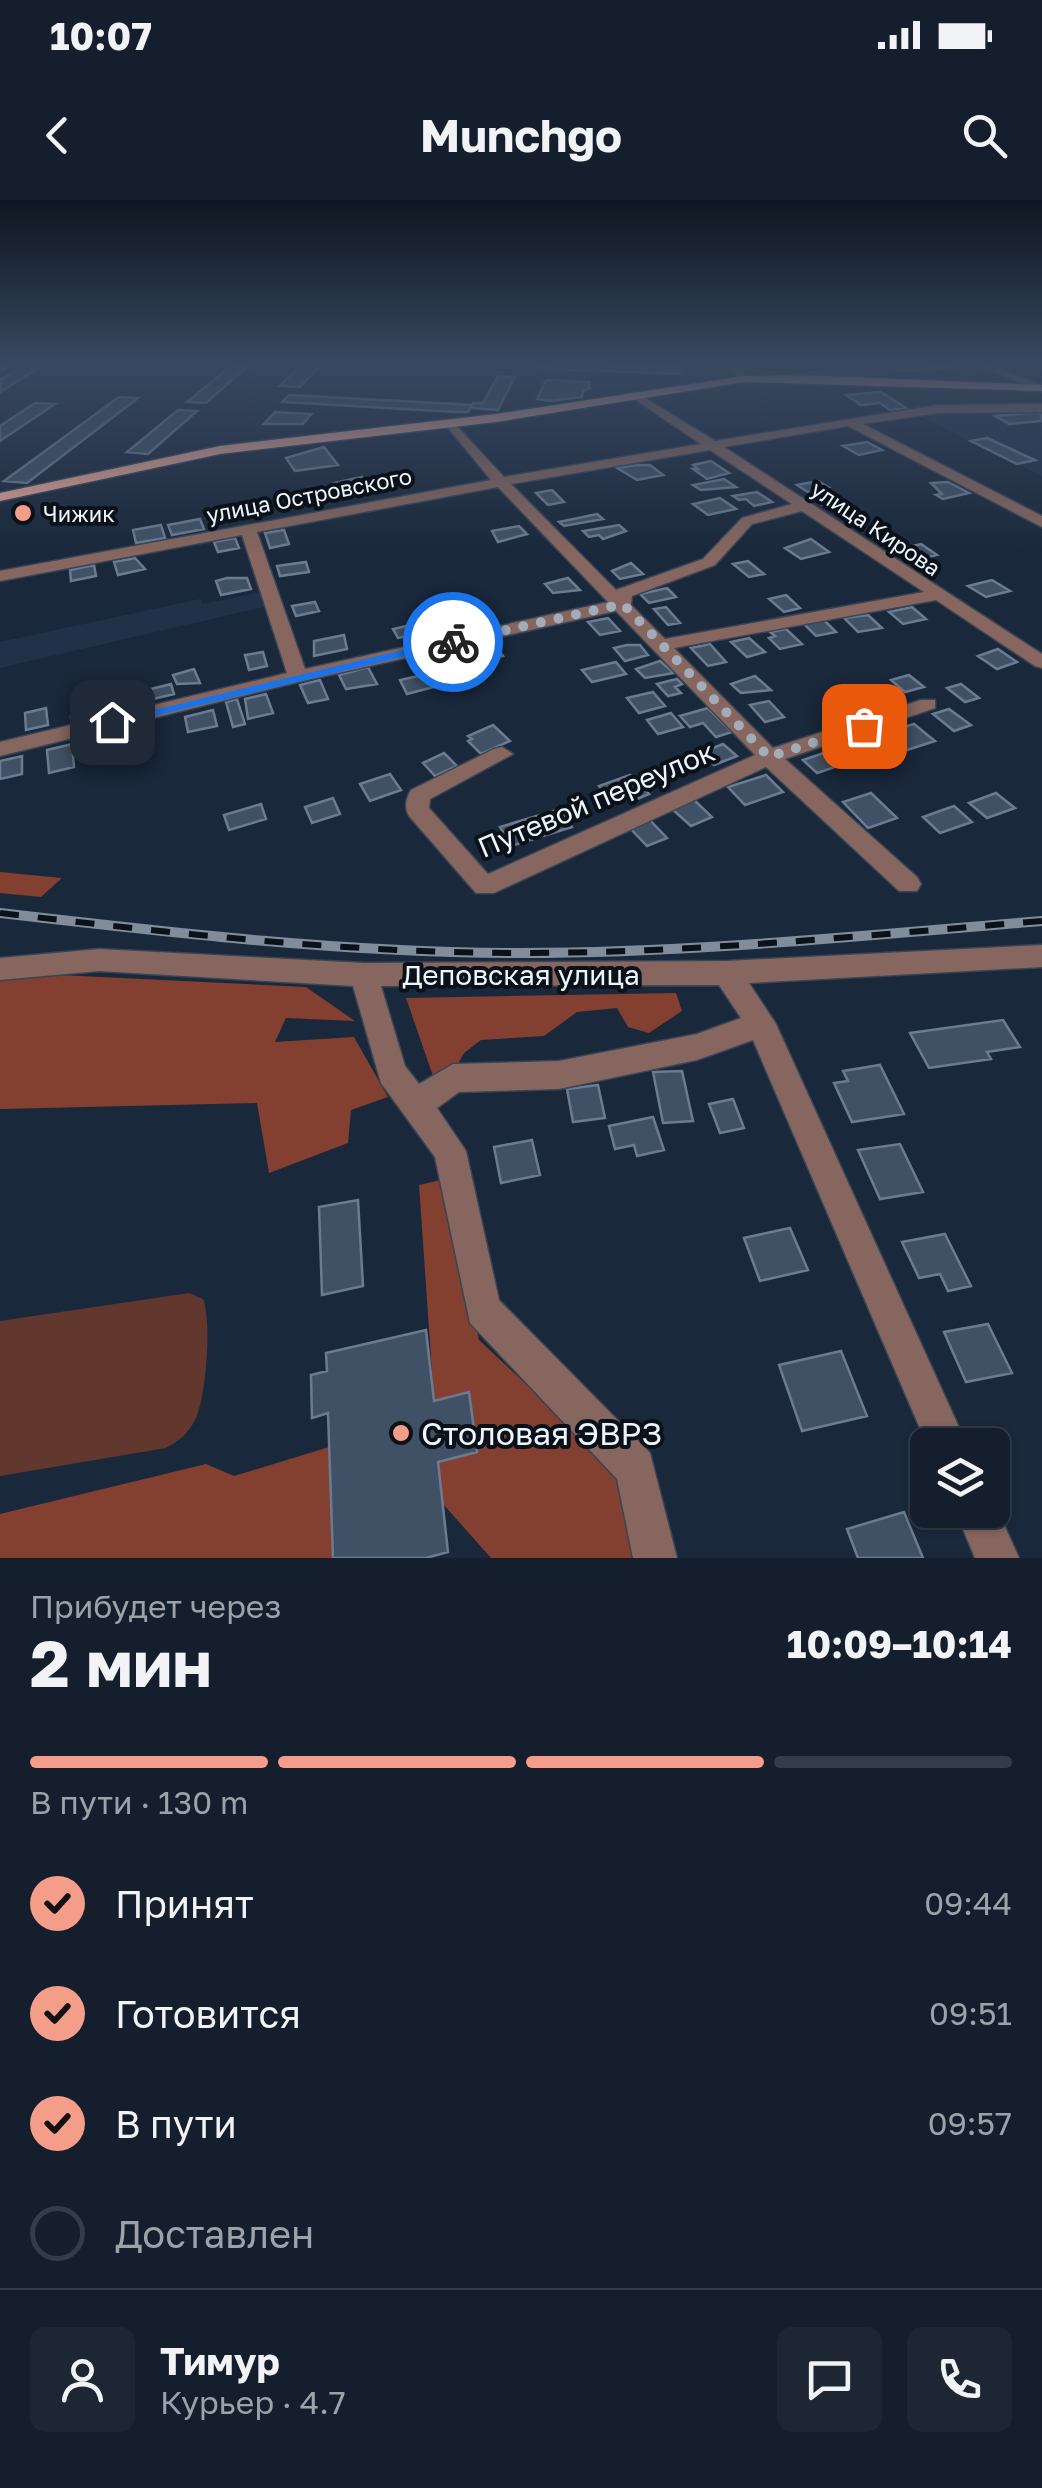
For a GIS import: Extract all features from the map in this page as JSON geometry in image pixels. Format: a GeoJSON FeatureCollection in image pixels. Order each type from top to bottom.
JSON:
{"type":"FeatureCollection","features":[{"type":"Feature","properties":{"kind":"main road"},"geometry":{"type":"LineString","coordinates":[[0,498],[220,450],[421,427]]}},
{"type":"Feature","properties":{"kind":"street"},"geometry":{"type":"LineString","coordinates":[[454,427],[501,482],[769,757],[908,884]]}},
{"type":"Feature","properties":{"kind":"street","name":"улица Кирова"},"geometry":{"type":"LineString","coordinates":[[685,427],[1042,662]]}},
{"type":"Feature","properties":{"kind":"street","name":"улица Островского"},"geometry":{"type":"LineString","coordinates":[[0,576],[816,427]]}},
{"type":"Feature","properties":{"kind":"street"},"geometry":{"type":"LineString","coordinates":[[860,427],[1042,522]]}},
{"type":"Feature","properties":{"kind":"street"},"geometry":{"type":"LineString","coordinates":[[623,604],[623,593],[709,562],[747,521],[802,506]]}},
{"type":"Feature","properties":{"kind":"street"},"geometry":{"type":"LineString","coordinates":[[248,530],[298,676]]}},
{"type":"Feature","properties":{"kind":"street"},"geometry":{"type":"LineString","coordinates":[[662,645],[936,595]]}},
{"type":"Feature","properties":{"kind":"street"},"geometry":{"type":"LineString","coordinates":[[0,749],[298,676],[623,604]]}},
{"type":"Feature","properties":{"kind":"street","name":"Путевой переулок"},"geometry":{"type":"LineString","coordinates":[[502,754],[419,794],[418,810],[485,886],[769,757],[928,704]]}},
{"type":"Feature","properties":{"kind":"street","name":"Деповская улица"},"geometry":{"type":"LineString","coordinates":[[0,968],[99,960],[364,975],[728,973],[1042,956]]}},
{"type":"Feature","properties":{"kind":"street"},"geometry":{"type":"LineString","coordinates":[[728,973],[761,1024],[939,1428]]}},
{"type":"Feature","properties":{"kind":"street"},"geometry":{"type":"LineString","coordinates":[[364,975],[392,1073],[450,1150],[482,1310],[635,1468],[655,1558]]}},
{"type":"Feature","properties":{"kind":"street"},"geometry":{"type":"LineString","coordinates":[[416,1104],[453,1078],[559,1075],[698,1046],[761,1024]]}},
{"type":"Feature","properties":{"kind":"street"},"geometry":{"type":"LineString","coordinates":[[984,1528],[997,1558]]}},
{"type":"Feature","properties":{"kind":"shaded area"},"geometry":{"type":"Polygon","coordinates":[[[942,427],[1042,427],[1042,476],[942,427]]]}},
{"type":"Feature","properties":{"kind":"shaded area"},"geometry":{"type":"Polygon","coordinates":[[[261,592],[264,607],[0,668],[0,642],[200,599],[203,604],[261,592]]]}},
{"type":"Feature","properties":{"kind":"shaded area"},"geometry":{"type":"Polygon","coordinates":[[[0,872],[62,878],[41,897],[0,893],[0,872]]]}},
{"type":"Feature","properties":{"kind":"shaded area"},"geometry":{"type":"Polygon","coordinates":[[[60,975],[306,987],[355,1021],[286,1018],[275,1042],[354,1037],[388,1097],[351,1110],[348,1143],[269,1173],[257,1103],[0,1109],[0,978],[60,975]]]}},
{"type":"Feature","properties":{"kind":"shaded area"},"geometry":{"type":"Polygon","coordinates":[[[676,993],[682,1011],[649,1033],[628,1027],[617,1008],[577,1012],[544,1036],[481,1040],[464,1053],[455,1069],[433,1076],[406,998],[676,993]]]}},
{"type":"Feature","properties":{"kind":"shaded area"},"geometry":{"type":"Polygon","coordinates":[[[445,1179],[479,1340],[624,1476],[643,1558],[491,1558],[443,1504],[438,1462],[477,1452],[469,1393],[434,1401],[419,1185],[445,1179]]]}},
{"type":"Feature","properties":{"kind":"shaded area"},"geometry":{"type":"Polygon","coordinates":[[[189,1293],[203,1299],[207,1342],[199,1409],[183,1437],[166,1448],[0,1476],[0,1321],[189,1293]]]}},
{"type":"Feature","properties":{"kind":"shaded area"},"geometry":{"type":"Polygon","coordinates":[[[329,1447],[333,1558],[0,1558],[0,1514],[206,1464],[234,1476],[329,1447]]]}},
{"type":"Feature","properties":{"kind":"building"},"geometry":{"type":"Polygon","coordinates":[[[0,427],[20,427],[0,441],[0,427]]]}},
{"type":"Feature","properties":{"kind":"building"},"geometry":{"type":"Polygon","coordinates":[[[77,427],[100,427],[27,483],[4,481],[77,427]]]}},
{"type":"Feature","properties":{"kind":"building"},"geometry":{"type":"Polygon","coordinates":[[[157,427],[178,427],[148,454],[127,452],[157,427]]]}},
{"type":"Feature","properties":{"kind":"building"},"geometry":{"type":"Polygon","coordinates":[[[987,438],[1035,460],[1017,464],[971,441],[987,438]]]}},
{"type":"Feature","properties":{"kind":"building"},"geometry":{"type":"Polygon","coordinates":[[[867,442],[882,450],[859,455],[843,446],[867,442]]]}},
{"type":"Feature","properties":{"kind":"building"},"geometry":{"type":"Polygon","coordinates":[[[324,447],[338,465],[295,471],[286,458],[324,447]]]}},
{"type":"Feature","properties":{"kind":"building"},"geometry":{"type":"Polygon","coordinates":[[[711,461],[729,473],[707,479],[693,469],[698,469],[693,465],[711,461]]]}},
{"type":"Feature","properties":{"kind":"building"},"geometry":{"type":"Polygon","coordinates":[[[650,465],[663,475],[637,480],[617,468],[650,465]]]}},
{"type":"Feature","properties":{"kind":"building"},"geometry":{"type":"Polygon","coordinates":[[[362,477],[366,483],[359,484],[362,489],[341,493],[334,483],[362,477]]]}},
{"type":"Feature","properties":{"kind":"building"},"geometry":{"type":"Polygon","coordinates":[[[724,479],[736,487],[701,490],[693,485],[724,479]]]}},
{"type":"Feature","properties":{"kind":"building"},"geometry":{"type":"Polygon","coordinates":[[[818,481],[831,494],[817,498],[797,485],[818,481]]]}},
{"type":"Feature","properties":{"kind":"building"},"geometry":{"type":"Polygon","coordinates":[[[948,482],[969,493],[943,499],[936,495],[942,494],[931,483],[948,482]]]}},
{"type":"Feature","properties":{"kind":"building"},"geometry":{"type":"Polygon","coordinates":[[[552,490],[564,502],[548,505],[536,493],[552,490]]]}},
{"type":"Feature","properties":{"kind":"building"},"geometry":{"type":"Polygon","coordinates":[[[757,492],[772,502],[754,506],[733,496],[757,492]]]}},
{"type":"Feature","properties":{"kind":"building"},"geometry":{"type":"Polygon","coordinates":[[[720,498],[736,509],[708,515],[693,504],[720,498]]]}},
{"type":"Feature","properties":{"kind":"building"},"geometry":{"type":"Polygon","coordinates":[[[843,500],[857,512],[835,512],[821,504],[843,500]]]}},
{"type":"Feature","properties":{"kind":"building"},"geometry":{"type":"Polygon","coordinates":[[[597,514],[603,519],[564,526],[559,522],[597,514]]]}},
{"type":"Feature","properties":{"kind":"building"},"geometry":{"type":"Polygon","coordinates":[[[200,519],[204,529],[172,535],[168,525],[200,519]]]}},
{"type":"Feature","properties":{"kind":"building"},"geometry":{"type":"Polygon","coordinates":[[[161,525],[165,538],[136,543],[133,530],[161,525]]]}},
{"type":"Feature","properties":{"kind":"building"},"geometry":{"type":"Polygon","coordinates":[[[619,525],[626,531],[603,539],[599,535],[589,537],[583,531],[619,525]]]}},
{"type":"Feature","properties":{"kind":"building"},"geometry":{"type":"Polygon","coordinates":[[[519,526],[527,534],[498,542],[492,531],[519,526]]]}},
{"type":"Feature","properties":{"kind":"building"},"geometry":{"type":"Polygon","coordinates":[[[284,530],[289,544],[270,548],[265,533],[284,530]]]}},
{"type":"Feature","properties":{"kind":"building"},"geometry":{"type":"Polygon","coordinates":[[[235,538],[239,548],[218,552],[214,542],[235,538]]]}},
{"type":"Feature","properties":{"kind":"building"},"geometry":{"type":"Polygon","coordinates":[[[811,539],[829,552],[801,559],[785,548],[811,539]]]}},
{"type":"Feature","properties":{"kind":"building"},"geometry":{"type":"Polygon","coordinates":[[[921,544],[937,555],[920,559],[903,548],[921,544]]]}},
{"type":"Feature","properties":{"kind":"building"},"geometry":{"type":"Polygon","coordinates":[[[135,558],[145,569],[118,575],[114,562],[135,558]]]}},
{"type":"Feature","properties":{"kind":"building"},"geometry":{"type":"Polygon","coordinates":[[[748,561],[764,574],[749,577],[733,564],[748,561]]]}},
{"type":"Feature","properties":{"kind":"building"},"geometry":{"type":"Polygon","coordinates":[[[306,562],[309,572],[280,576],[277,566],[306,562]]]}},
{"type":"Feature","properties":{"kind":"building"},"geometry":{"type":"Polygon","coordinates":[[[631,563],[643,574],[620,579],[612,571],[631,563]]]}},
{"type":"Feature","properties":{"kind":"building"},"geometry":{"type":"Polygon","coordinates":[[[94,565],[96,576],[71,581],[70,570],[94,565]]]}},
{"type":"Feature","properties":{"kind":"building"},"geometry":{"type":"Polygon","coordinates":[[[247,578],[251,589],[221,595],[216,581],[247,578]]]}},
{"type":"Feature","properties":{"kind":"building"},"geometry":{"type":"Polygon","coordinates":[[[568,578],[580,590],[553,593],[545,584],[568,578]]]}},
{"type":"Feature","properties":{"kind":"building"},"geometry":{"type":"Polygon","coordinates":[[[992,580],[1010,591],[986,597],[968,586],[992,580]]]}},
{"type":"Feature","properties":{"kind":"building"},"geometry":{"type":"Polygon","coordinates":[[[667,588],[676,597],[649,603],[640,594],[667,588]]]}},
{"type":"Feature","properties":{"kind":"building"},"geometry":{"type":"Polygon","coordinates":[[[786,595],[800,608],[784,612],[769,599],[786,595]]]}},
{"type":"Feature","properties":{"kind":"building"},"geometry":{"type":"Polygon","coordinates":[[[315,602],[319,611],[296,616],[292,606],[315,602]]]}},
{"type":"Feature","properties":{"kind":"building"},"geometry":{"type":"Polygon","coordinates":[[[666,607],[680,623],[668,625],[654,609],[666,607]]]}},
{"type":"Feature","properties":{"kind":"building"},"geometry":{"type":"Polygon","coordinates":[[[912,607],[926,619],[903,624],[889,612],[912,607]]]}},
{"type":"Feature","properties":{"kind":"building"},"geometry":{"type":"Polygon","coordinates":[[[456,615],[462,625],[440,629],[434,619],[456,615]]]}},
{"type":"Feature","properties":{"kind":"building"},"geometry":{"type":"Polygon","coordinates":[[[868,615],[882,628],[858,632],[844,618],[868,615]]]}},
{"type":"Feature","properties":{"kind":"building"},"geometry":{"type":"Polygon","coordinates":[[[608,618],[620,631],[600,635],[588,622],[608,618]]]}},
{"type":"Feature","properties":{"kind":"building"},"geometry":{"type":"Polygon","coordinates":[[[824,620],[836,632],[816,636],[804,624],[824,620]]]}},
{"type":"Feature","properties":{"kind":"building"},"geometry":{"type":"Polygon","coordinates":[[[415,624],[420,633],[398,638],[393,629],[415,624]]]}},
{"type":"Feature","properties":{"kind":"building"},"geometry":{"type":"Polygon","coordinates":[[[786,629],[802,644],[780,649],[769,638],[775,636],[770,632],[786,629]]]}},
{"type":"Feature","properties":{"kind":"building"},"geometry":{"type":"Polygon","coordinates":[[[344,635],[347,649],[314,656],[314,641],[344,635]]]}},
{"type":"Feature","properties":{"kind":"building"},"geometry":{"type":"Polygon","coordinates":[[[749,638],[765,652],[747,657],[731,642],[749,638]]]}},
{"type":"Feature","properties":{"kind":"building"},"geometry":{"type":"Polygon","coordinates":[[[494,643],[503,656],[481,661],[473,647],[494,643]]]}},
{"type":"Feature","properties":{"kind":"building"},"geometry":{"type":"Polygon","coordinates":[[[710,644],[726,662],[708,666],[691,648],[710,644]]]}},
{"type":"Feature","properties":{"kind":"building"},"geometry":{"type":"Polygon","coordinates":[[[640,645],[648,655],[625,661],[614,648],[640,645]]]}},
{"type":"Feature","properties":{"kind":"building"},"geometry":{"type":"Polygon","coordinates":[[[998,649],[1017,662],[997,669],[978,656],[998,649]]]}},
{"type":"Feature","properties":{"kind":"building"},"geometry":{"type":"Polygon","coordinates":[[[450,650],[456,661],[431,666],[425,656],[450,650]]]}},
{"type":"Feature","properties":{"kind":"building"},"geometry":{"type":"Polygon","coordinates":[[[263,652],[267,666],[249,670],[245,655],[263,652]]]}},
{"type":"Feature","properties":{"kind":"building"},"geometry":{"type":"Polygon","coordinates":[[[660,661],[674,673],[645,678],[636,669],[660,661]]]}},
{"type":"Feature","properties":{"kind":"building"},"geometry":{"type":"Polygon","coordinates":[[[616,662],[626,674],[592,682],[582,670],[616,662]]]}},
{"type":"Feature","properties":{"kind":"building"},"geometry":{"type":"Polygon","coordinates":[[[368,667],[377,684],[346,689],[339,675],[368,667]]]}},
{"type":"Feature","properties":{"kind":"building"},"geometry":{"type":"Polygon","coordinates":[[[194,669],[200,683],[177,684],[173,675],[194,669]]]}},
{"type":"Feature","properties":{"kind":"building"},"geometry":{"type":"Polygon","coordinates":[[[427,674],[434,687],[407,694],[400,680],[427,674]]]}},
{"type":"Feature","properties":{"kind":"building"},"geometry":{"type":"Polygon","coordinates":[[[909,675],[924,687],[905,692],[891,680],[909,675]]]}},
{"type":"Feature","properties":{"kind":"building"},"geometry":{"type":"Polygon","coordinates":[[[755,676],[771,690],[741,693],[731,684],[755,676]]]}},
{"type":"Feature","properties":{"kind":"building"},"geometry":{"type":"Polygon","coordinates":[[[677,679],[682,684],[675,687],[681,693],[668,696],[657,684],[677,679]]]}},
{"type":"Feature","properties":{"kind":"building"},"geometry":{"type":"Polygon","coordinates":[[[320,680],[328,699],[308,703],[300,685],[320,680]]]}},
{"type":"Feature","properties":{"kind":"building"},"geometry":{"type":"Polygon","coordinates":[[[135,683],[141,701],[111,709],[105,691],[135,683]]]}},
{"type":"Feature","properties":{"kind":"building"},"geometry":{"type":"Polygon","coordinates":[[[171,684],[174,694],[149,700],[147,690],[171,684]]]}},
{"type":"Feature","properties":{"kind":"building"},"geometry":{"type":"Polygon","coordinates":[[[961,684],[979,698],[965,702],[947,688],[961,684]]]}},
{"type":"Feature","properties":{"kind":"building"},"geometry":{"type":"Polygon","coordinates":[[[860,686],[874,697],[867,699],[876,706],[863,710],[841,692],[860,686]]]}},
{"type":"Feature","properties":{"kind":"building"},"geometry":{"type":"Polygon","coordinates":[[[653,692],[665,706],[639,713],[627,698],[653,692]]]}},
{"type":"Feature","properties":{"kind":"building"},"geometry":{"type":"Polygon","coordinates":[[[266,694],[273,713],[248,719],[245,699],[266,694]]]}},
{"type":"Feature","properties":{"kind":"building"},"geometry":{"type":"Polygon","coordinates":[[[91,699],[94,711],[71,717],[72,704],[91,699]]]}},
{"type":"Feature","properties":{"kind":"building"},"geometry":{"type":"Polygon","coordinates":[[[237,699],[245,724],[233,727],[226,702],[237,699]]]}},
{"type":"Feature","properties":{"kind":"building"},"geometry":{"type":"Polygon","coordinates":[[[769,701],[784,717],[765,722],[750,705],[769,701]]]}},
{"type":"Feature","properties":{"kind":"building"},"geometry":{"type":"Polygon","coordinates":[[[46,708],[48,725],[26,730],[25,713],[46,708]]]}},
{"type":"Feature","properties":{"kind":"building"},"geometry":{"type":"Polygon","coordinates":[[[708,708],[732,732],[716,737],[703,723],[690,727],[680,716],[708,708]]]}},
{"type":"Feature","properties":{"kind":"building"},"geometry":{"type":"Polygon","coordinates":[[[949,709],[971,725],[954,731],[933,714],[949,709]]]}},
{"type":"Feature","properties":{"kind":"building"},"geometry":{"type":"Polygon","coordinates":[[[213,710],[217,726],[188,732],[185,717],[213,710]]]}},
{"type":"Feature","properties":{"kind":"building"},"geometry":{"type":"Polygon","coordinates":[[[671,713],[683,727],[658,734],[647,720],[671,713]]]}},
{"type":"Feature","properties":{"kind":"building"},"geometry":{"type":"Polygon","coordinates":[[[914,724],[935,741],[907,750],[887,732],[914,724]]]}},
{"type":"Feature","properties":{"kind":"building"},"geometry":{"type":"Polygon","coordinates":[[[493,725],[510,741],[481,754],[468,736],[493,725]]]}},
{"type":"Feature","properties":{"kind":"building"},"geometry":{"type":"Polygon","coordinates":[[[139,726],[144,753],[108,761],[105,734],[139,726]]]}},
{"type":"Feature","properties":{"kind":"building"},"geometry":{"type":"Polygon","coordinates":[[[72,744],[74,767],[49,773],[47,750],[72,744]]]}},
{"type":"Feature","properties":{"kind":"building"},"geometry":{"type":"Polygon","coordinates":[[[723,744],[737,756],[714,765],[701,753],[723,744]]]}},
{"type":"Feature","properties":{"kind":"building"},"geometry":{"type":"Polygon","coordinates":[[[827,752],[841,765],[817,773],[803,760],[827,752]]]}},
{"type":"Feature","properties":{"kind":"building"},"geometry":{"type":"Polygon","coordinates":[[[444,753],[457,766],[435,776],[423,763],[444,753]]]}},
{"type":"Feature","properties":{"kind":"building"},"geometry":{"type":"Polygon","coordinates":[[[22,756],[22,774],[0,779],[0,761],[22,756]]]}},
{"type":"Feature","properties":{"kind":"building"},"geometry":{"type":"Polygon","coordinates":[[[390,774],[401,790],[370,801],[360,784],[390,774]]]}},
{"type":"Feature","properties":{"kind":"building"},"geometry":{"type":"Polygon","coordinates":[[[630,775],[649,794],[630,802],[625,797],[612,802],[599,786],[630,775]]]}},
{"type":"Feature","properties":{"kind":"building"},"geometry":{"type":"Polygon","coordinates":[[[766,775],[783,792],[745,805],[728,787],[766,775]]]}},
{"type":"Feature","properties":{"kind":"building"},"geometry":{"type":"Polygon","coordinates":[[[871,793],[897,818],[868,828],[843,802],[871,793]]]}},
{"type":"Feature","properties":{"kind":"building"},"geometry":{"type":"Polygon","coordinates":[[[996,793],[1015,808],[987,818],[969,803],[996,793]]]}},
{"type":"Feature","properties":{"kind":"building"},"geometry":{"type":"Polygon","coordinates":[[[333,798],[340,814],[312,823],[305,807],[333,798]]]}},
{"type":"Feature","properties":{"kind":"building"},"geometry":{"type":"Polygon","coordinates":[[[693,799],[712,817],[691,826],[672,809],[693,799]]]}},
{"type":"Feature","properties":{"kind":"building"},"geometry":{"type":"Polygon","coordinates":[[[261,804],[266,819],[229,830],[224,815],[261,804]]]}},
{"type":"Feature","properties":{"kind":"building"},"geometry":{"type":"Polygon","coordinates":[[[954,806],[972,822],[940,833],[923,817],[954,806]]]}},
{"type":"Feature","properties":{"kind":"building"},"geometry":{"type":"Polygon","coordinates":[[[560,809],[572,827],[511,846],[500,827],[560,809]]]}},
{"type":"Feature","properties":{"kind":"building"},"geometry":{"type":"Polygon","coordinates":[[[648,818],[667,838],[647,846],[628,826],[648,818]]]}},
{"type":"Feature","properties":{"kind":"building"},"geometry":{"type":"Polygon","coordinates":[[[1003,1020],[1020,1047],[987,1052],[991,1059],[929,1068],[910,1033],[1003,1020]]]}},
{"type":"Feature","properties":{"kind":"building"},"geometry":{"type":"Polygon","coordinates":[[[880,1065],[904,1114],[852,1122],[834,1083],[848,1081],[843,1071],[880,1065]]]}},
{"type":"Feature","properties":{"kind":"building"},"geometry":{"type":"Polygon","coordinates":[[[682,1071],[693,1121],[663,1123],[653,1072],[682,1071]]]}},
{"type":"Feature","properties":{"kind":"building"},"geometry":{"type":"Polygon","coordinates":[[[598,1085],[605,1118],[573,1122],[567,1089],[598,1085]]]}},
{"type":"Feature","properties":{"kind":"building"},"geometry":{"type":"Polygon","coordinates":[[[733,1099],[744,1128],[720,1133],[709,1104],[733,1099]]]}},
{"type":"Feature","properties":{"kind":"building"},"geometry":{"type":"Polygon","coordinates":[[[653,1117],[664,1150],[637,1156],[634,1145],[615,1149],[609,1126],[653,1117]]]}},
{"type":"Feature","properties":{"kind":"building"},"geometry":{"type":"Polygon","coordinates":[[[532,1140],[540,1175],[501,1183],[494,1147],[532,1140]]]}},
{"type":"Feature","properties":{"kind":"building"},"geometry":{"type":"Polygon","coordinates":[[[900,1144],[923,1192],[880,1199],[858,1150],[900,1144]]]}},
{"type":"Feature","properties":{"kind":"building"},"geometry":{"type":"Polygon","coordinates":[[[358,1200],[363,1286],[322,1295],[319,1207],[358,1200]]]}},
{"type":"Feature","properties":{"kind":"building"},"geometry":{"type":"Polygon","coordinates":[[[790,1228],[808,1270],[760,1281],[744,1238],[790,1228]]]}},
{"type":"Feature","properties":{"kind":"building"},"geometry":{"type":"Polygon","coordinates":[[[945,1234],[971,1286],[948,1291],[940,1274],[919,1278],[902,1242],[945,1234]]]}},
{"type":"Feature","properties":{"kind":"building"},"geometry":{"type":"Polygon","coordinates":[[[988,1324],[1012,1373],[966,1382],[944,1332],[988,1324]]]}},
{"type":"Feature","properties":{"kind":"building","name":"Столовая ЭВРЗ"},"geometry":{"type":"Polygon","coordinates":[[[426,1330],[434,1401],[469,1392],[477,1452],[438,1462],[448,1552],[426,1558],[333,1558],[328,1413],[312,1418],[311,1375],[327,1371],[326,1353],[426,1330]]]}},
{"type":"Feature","properties":{"kind":"building"},"geometry":{"type":"Polygon","coordinates":[[[841,1351],[867,1416],[802,1431],[779,1365],[841,1351]]]}},
{"type":"Feature","properties":{"kind":"building"},"geometry":{"type":"Polygon","coordinates":[[[904,1512],[923,1558],[858,1558],[847,1529],[904,1512]]]}},
{"type":"Feature","properties":{"kind":"railway"},"geometry":{"type":"LineString","coordinates":[[0,913],[325,946],[521,953],[716,947],[1042,921]]}},
{"type":"Feature","properties":{"kind":"way so far"},"geometry":{"type":"LineString","coordinates":[[453,642],[623,604],[769,757],[864,726]]}},
{"type":"Feature","properties":{"kind":"place","name":"Чижик"},"geometry":{"type":"Point","coordinates":[23,513]}},
{"type":"Feature","properties":{"kind":"place","name":"Столовая ЭВРЗ"},"geometry":{"type":"Point","coordinates":[401,1433]}},
{"type":"Feature","properties":{"kind":"route"},"geometry":{"type":"LineString","coordinates":[[112,722],[453,642]]}}]}
